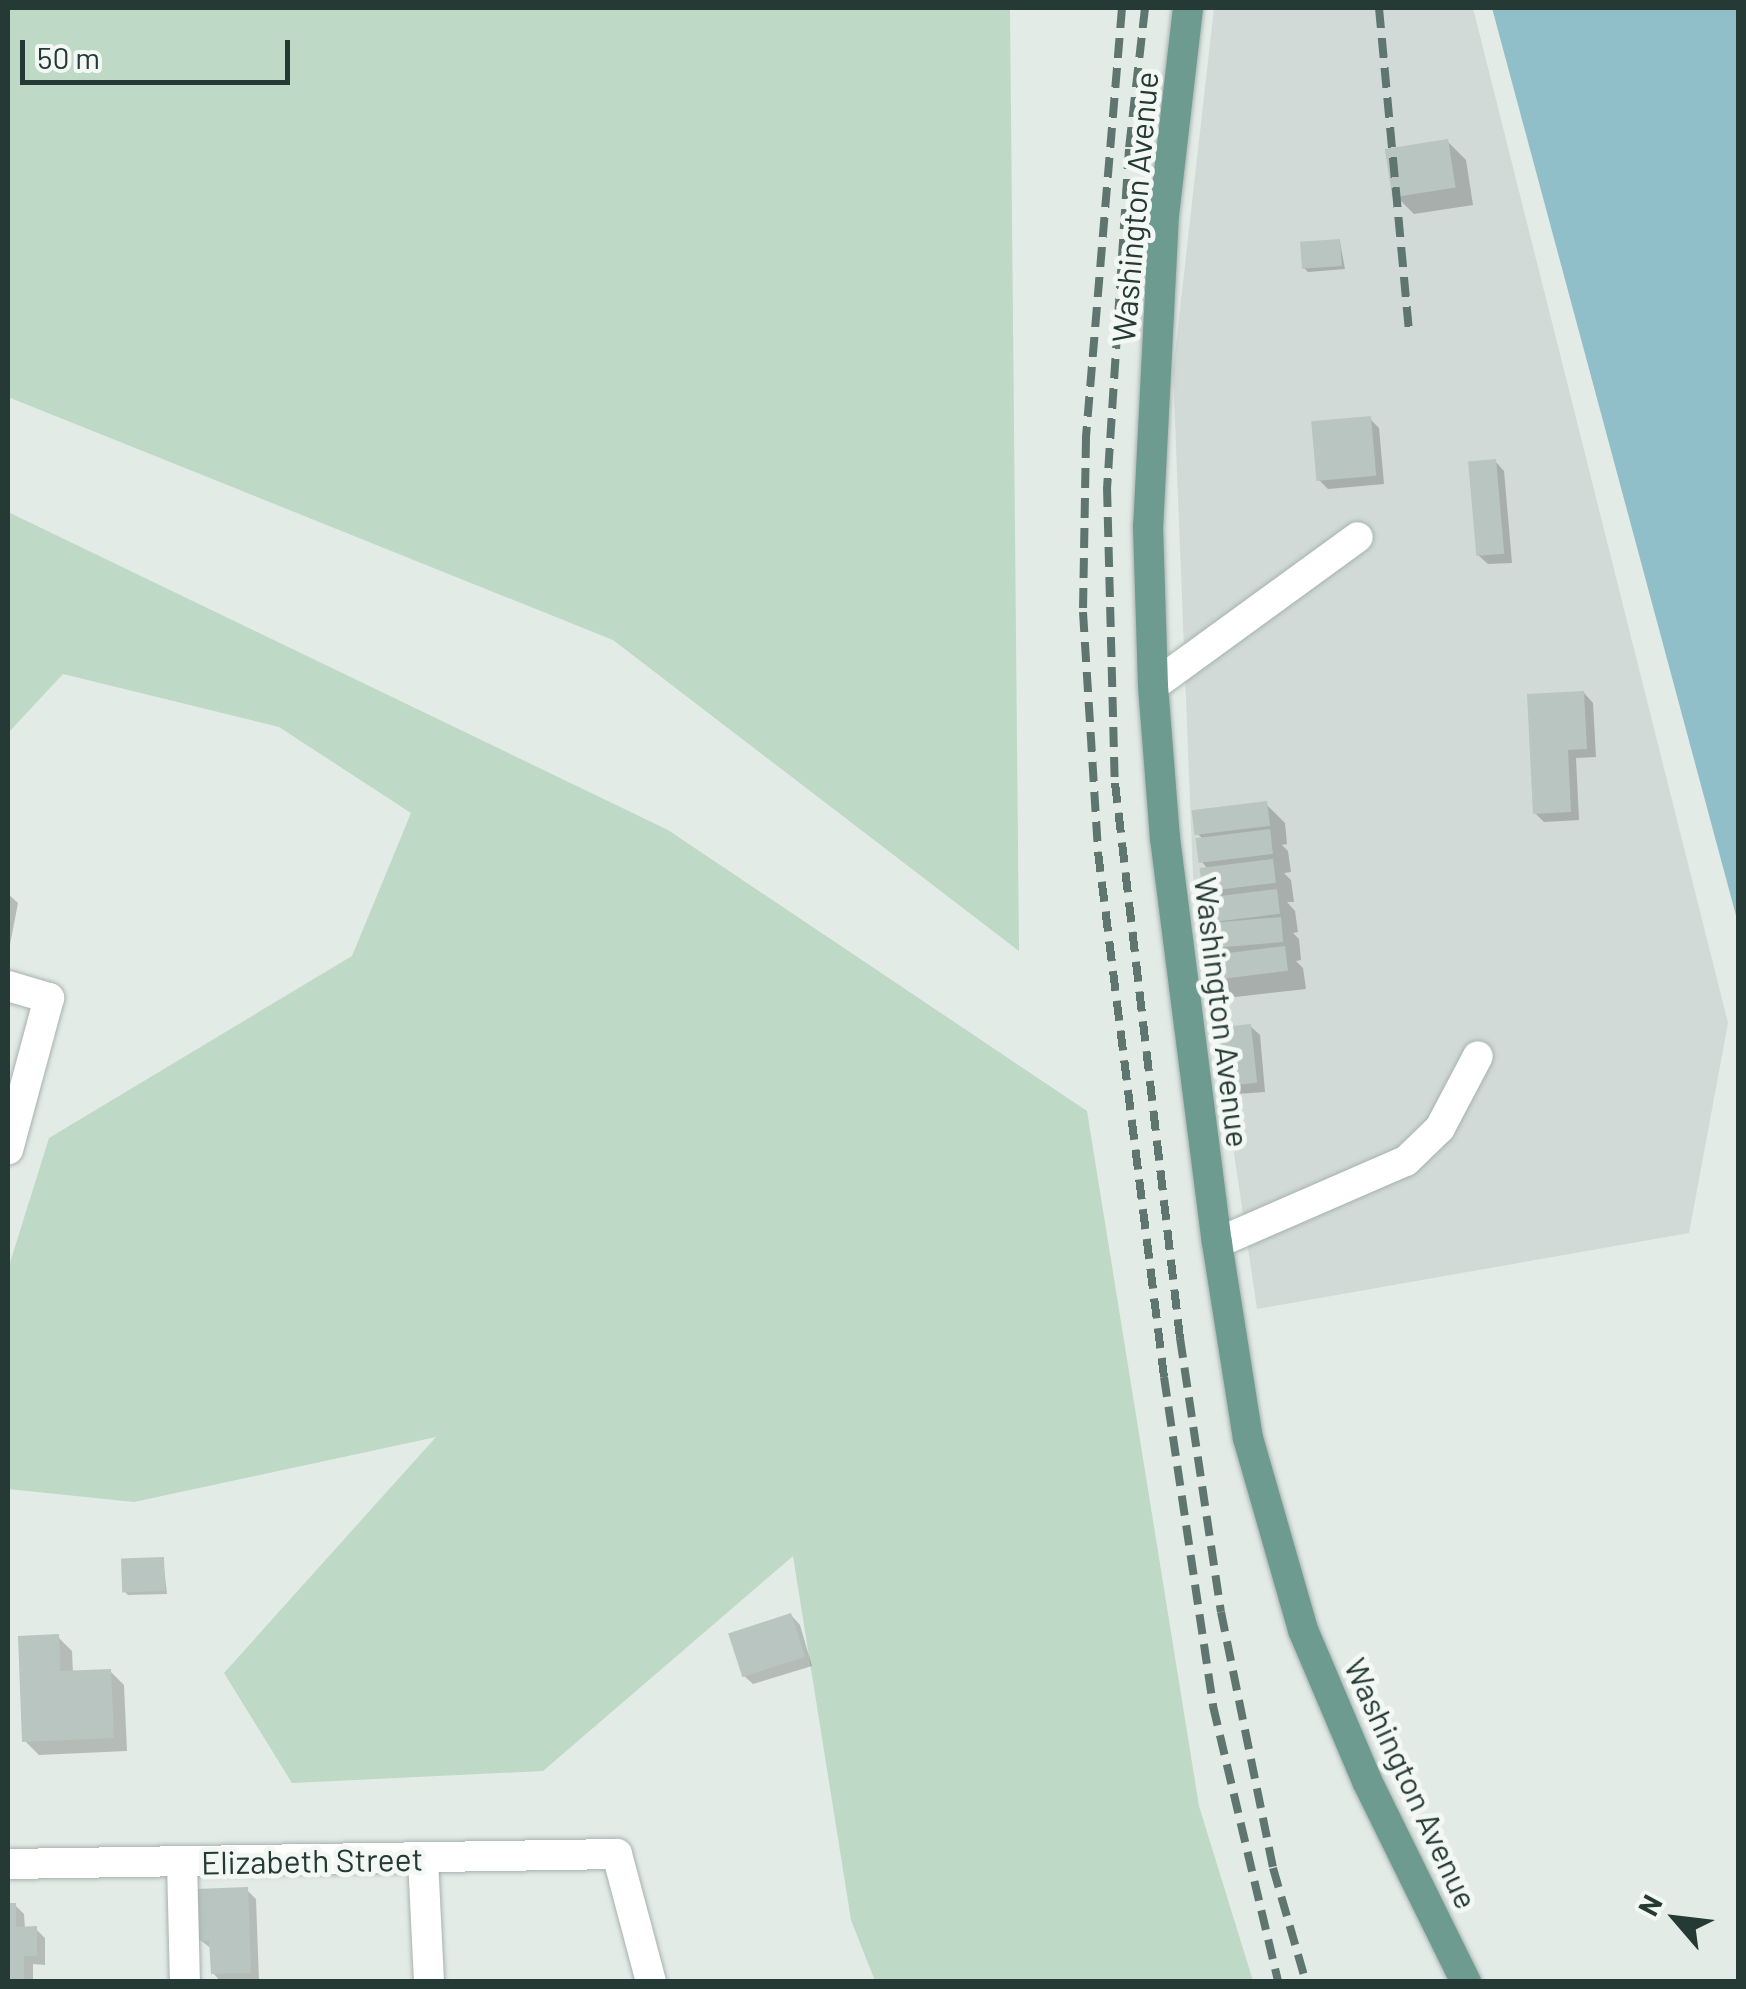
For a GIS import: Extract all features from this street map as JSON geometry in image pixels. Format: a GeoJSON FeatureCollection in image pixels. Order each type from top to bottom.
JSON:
{"type":"FeatureCollection","features":[{"type":"Feature","properties":{"kind":"main road","name":"Washington Avenue"},"geometry":{"type":"LineString","coordinates":[[1188,8],[1164,214],[1148,526],[1153,686],[1165,838],[1218,1243],[1248,1438],[1303,1630],[1367,1781],[1466,1982]]}},
{"type":"Feature","properties":{"kind":"street"},"geometry":{"type":"LineString","coordinates":[[1153,686],[1358,537]]}},
{"type":"Feature","properties":{"kind":"street"},"geometry":{"type":"LineString","coordinates":[[8,986],[49,998],[8,1150]]}},
{"type":"Feature","properties":{"kind":"street"},"geometry":{"type":"LineString","coordinates":[[1218,1243],[1406,1161],[1440,1128],[1478,1056]]}},
{"type":"Feature","properties":{"kind":"street","name":"Elizabeth Street"},"geometry":{"type":"LineString","coordinates":[[8,1864],[617,1854],[651,1982]]}},
{"type":"Feature","properties":{"kind":"street"},"geometry":{"type":"LineString","coordinates":[[423,1859],[429,1982]]}},
{"type":"Feature","properties":{"kind":"street"},"geometry":{"type":"LineString","coordinates":[[182,1862],[185,1982]]}},
{"type":"Feature","properties":{"kind":"shaded area"},"geometry":{"type":"Polygon","coordinates":[[[1214,8],[1473,8],[1728,1023],[1689,1233],[1257,1309],[1193,876],[1173,371],[1214,8]]]}},
{"type":"Feature","properties":{"kind":"green space"},"geometry":{"type":"Polygon","coordinates":[[[8,8],[1010,8],[1019,951],[613,640],[8,397],[8,8]]]}},
{"type":"Feature","properties":{"kind":"green space"},"geometry":{"type":"Polygon","coordinates":[[[8,512],[668,830],[1087,1111],[1199,1806],[1253,1981],[875,1981],[851,1920],[793,1556],[543,1771],[292,1783],[224,1673],[436,1437],[134,1502],[8,1489],[8,1269],[49,1138],[352,956],[411,813],[279,727],[63,674],[8,733],[8,512]]]}},
{"type":"Feature","properties":{"kind":"water"},"geometry":{"type":"Polygon","coordinates":[[[1492,8],[1738,8],[1738,923],[1492,8]]]}},
{"type":"Feature","properties":{"kind":"building"},"geometry":{"type":"Polygon","coordinates":[[[1448,139],[1456,187],[1392,197],[1385,149],[1448,139]]]}},
{"type":"Feature","properties":{"kind":"building"},"geometry":{"type":"Polygon","coordinates":[[[1340,239],[1342,266],[1302,269],[1300,242],[1340,239]]]}},
{"type":"Feature","properties":{"kind":"building"},"geometry":{"type":"Polygon","coordinates":[[[1371,416],[1376,476],[1316,481],[1311,421],[1371,416]]]}},
{"type":"Feature","properties":{"kind":"building"},"geometry":{"type":"Polygon","coordinates":[[[1496,459],[1504,554],[1476,556],[1468,461],[1496,459]]]}},
{"type":"Feature","properties":{"kind":"building"},"geometry":{"type":"Polygon","coordinates":[[[1584,691],[1587,749],[1568,750],[1571,812],[1533,814],[1527,694],[1584,691]]]}},
{"type":"Feature","properties":{"kind":"building"},"geometry":{"type":"Polygon","coordinates":[[[1267,801],[1270,826],[1195,835],[1192,810],[1267,801]]]}},
{"type":"Feature","properties":{"kind":"building"},"geometry":{"type":"Polygon","coordinates":[[[1270,829],[1273,854],[1199,863],[1196,838],[1270,829]]]}},
{"type":"Feature","properties":{"kind":"building"},"geometry":{"type":"Polygon","coordinates":[[[1273,859],[1276,883],[1202,892],[1200,868],[1273,859]]]}},
{"type":"Feature","properties":{"kind":"building"},"geometry":{"type":"Polygon","coordinates":[[[1277,889],[1280,914],[1206,923],[1203,898],[1277,889]]]}},
{"type":"Feature","properties":{"kind":"building"},"geometry":{"type":"Polygon","coordinates":[[[1281,917],[1283,942],[1207,949],[1205,924],[1281,917]]]}},
{"type":"Feature","properties":{"kind":"building"},"geometry":{"type":"Polygon","coordinates":[[[1285,946],[1288,971],[1214,980],[1211,955],[1285,946]]]}},
{"type":"Feature","properties":{"kind":"building"},"geometry":{"type":"Polygon","coordinates":[[[1251,1024],[1257,1083],[1225,1086],[1219,1027],[1251,1024]]]}},
{"type":"Feature","properties":{"kind":"building"},"geometry":{"type":"Polygon","coordinates":[[[164,1557],[165,1591],[122,1592],[121,1559],[164,1557]]]}},
{"type":"Feature","properties":{"kind":"building"},"geometry":{"type":"Polygon","coordinates":[[[791,1613],[805,1657],[742,1677],[728,1633],[791,1613]]]}},
{"type":"Feature","properties":{"kind":"building"},"geometry":{"type":"Polygon","coordinates":[[[59,1634],[60,1671],[111,1669],[114,1738],[22,1742],[18,1636],[59,1634]]]}},
{"type":"Feature","properties":{"kind":"building"},"geometry":{"type":"Polygon","coordinates":[[[248,1887],[251,1973],[211,1974],[209,1941],[198,1941],[196,1889],[248,1887]]]}},
{"type":"Feature","properties":{"kind":"building"},"geometry":{"type":"Polygon","coordinates":[[[8,1903],[16,1903],[16,1927],[37,1926],[37,1956],[24,1956],[24,1982],[8,1982],[8,1903]]]}},
{"type":"Feature","properties":{"kind":"railway"},"geometry":{"type":"LineString","coordinates":[[1122,8],[1086,438],[1083,612],[1098,852],[1164,1377],[1213,1706],[1278,1982]]}},
{"type":"Feature","properties":{"kind":"railway"},"geometry":{"type":"LineString","coordinates":[[1145,8],[1129,149],[1107,487],[1115,783],[1180,1338],[1221,1612],[1273,1868],[1306,1982]]}},
{"type":"Feature","properties":{"kind":"railway"},"geometry":{"type":"LineString","coordinates":[[1379,8],[1409,331]]}}]}
